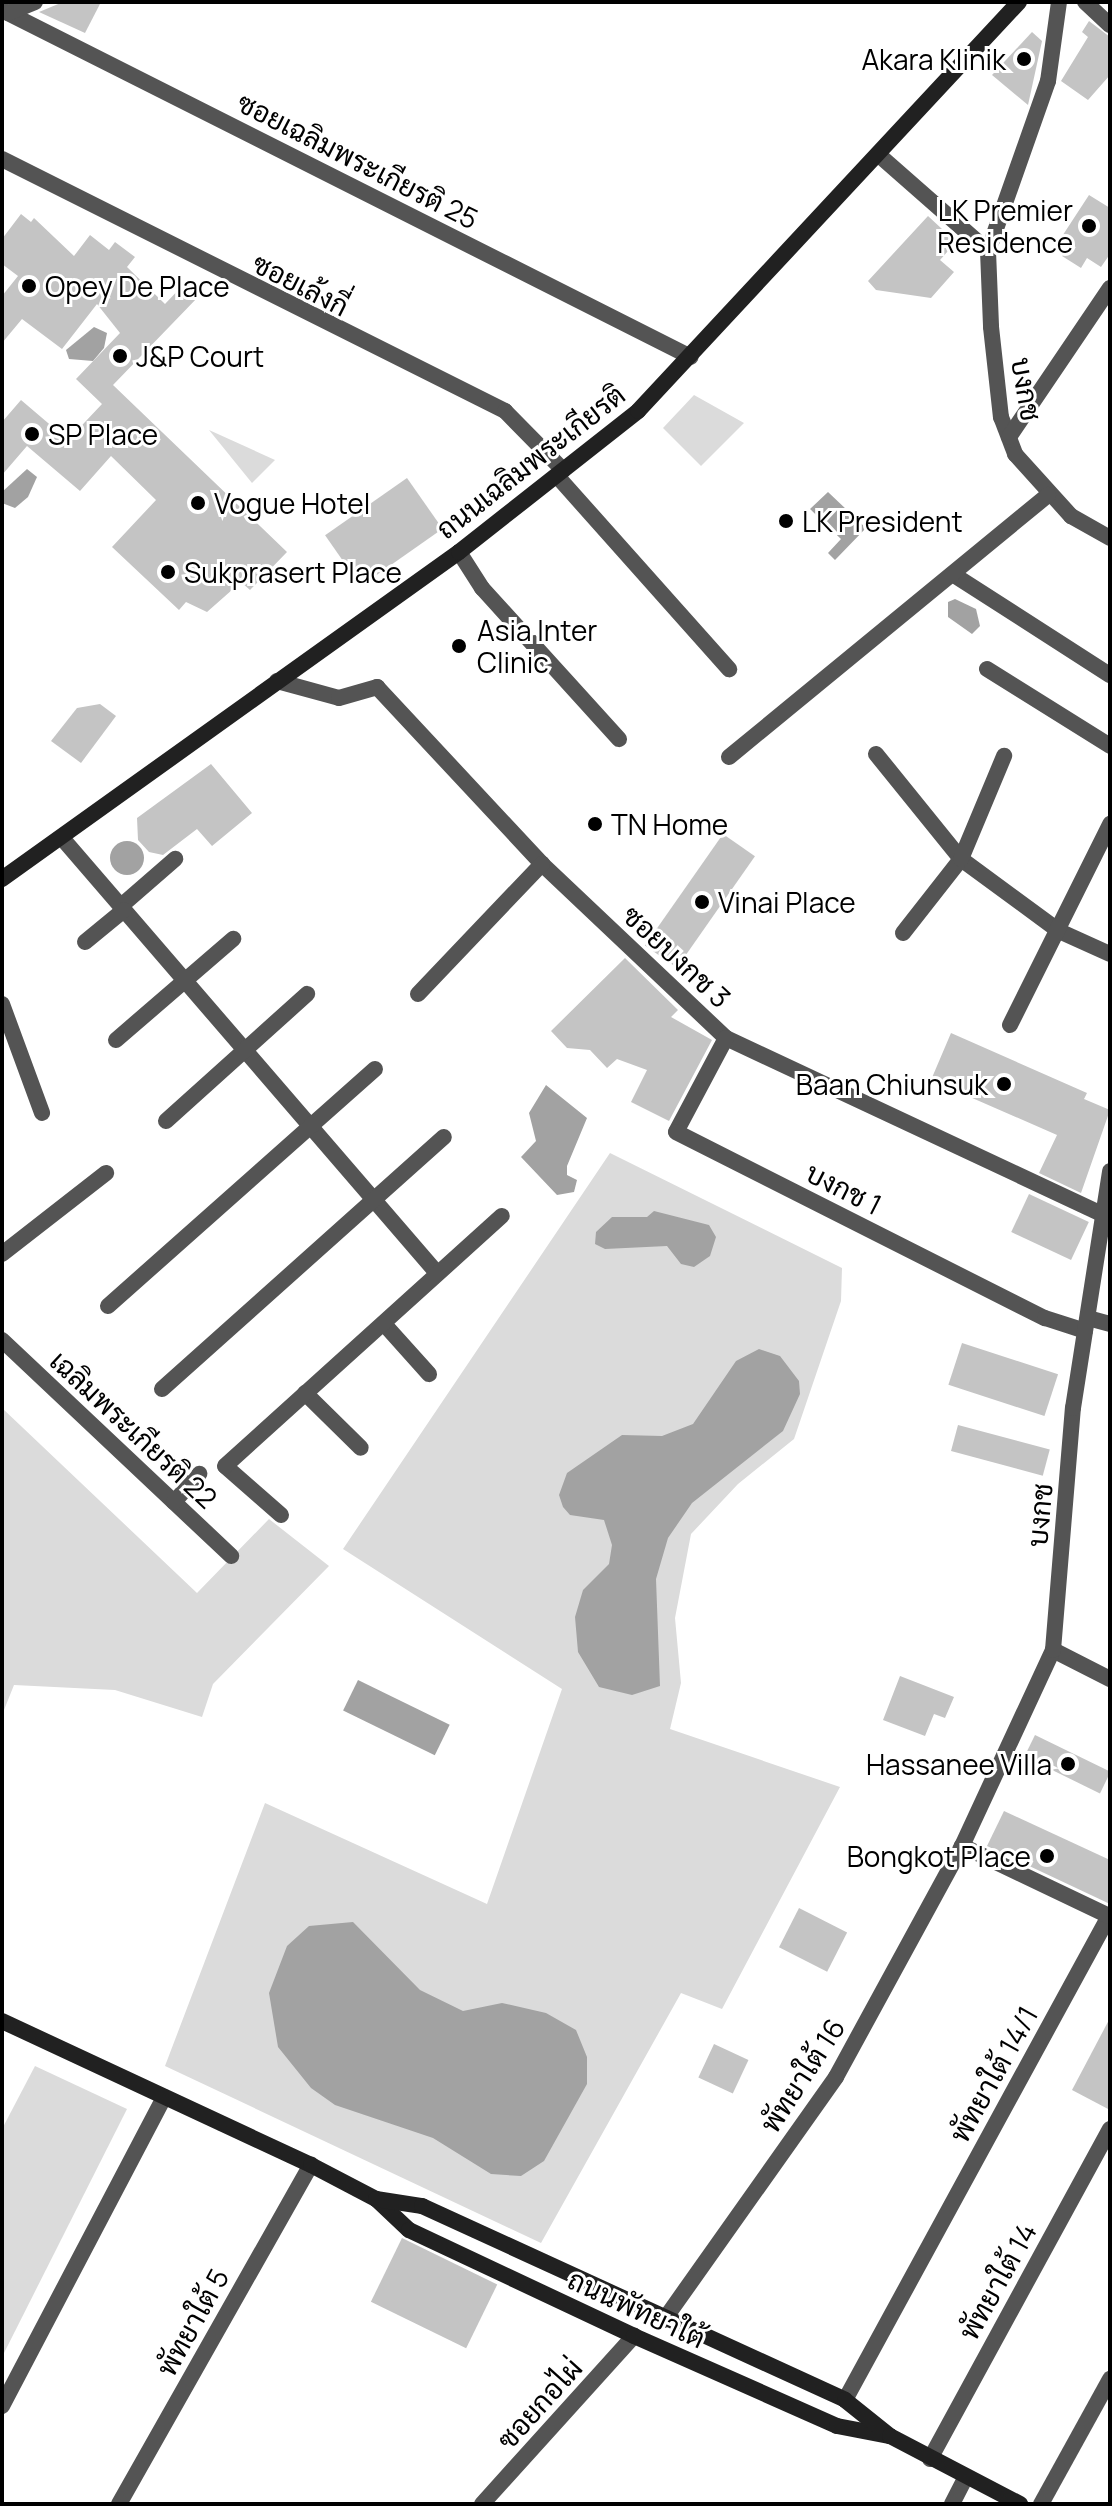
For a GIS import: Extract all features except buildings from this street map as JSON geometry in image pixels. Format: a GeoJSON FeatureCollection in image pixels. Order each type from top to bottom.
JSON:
{"type":"FeatureCollection","features":[{"type":"Feature","properties":{"kind":"main road","name":"ถนนเฉลิมพระเกียรติ"},"geometry":{"type":"LineString","coordinates":[[2,879],[459,552],[638,411],[880,156],[1019,2]]}},
{"type":"Feature","properties":{"kind":"main road","name":"ถนนพัทยาใต้"},"geometry":{"type":"LineString","coordinates":[[2,2021],[311,2165],[376,2199],[409,2230],[634,2336],[837,2426],[890,2436]]}},
{"type":"Feature","properties":{"kind":"main road","name":"ถนนพัทยาใต้"},"geometry":{"type":"LineString","coordinates":[[376,2199],[422,2206],[664,2320],[845,2400],[890,2436],[1020,2504]]}},
{"type":"Feature","properties":{"kind":"street"},"geometry":{"type":"LineString","coordinates":[[5,12],[35,2]]}},
{"type":"Feature","properties":{"kind":"street"},"geometry":{"type":"LineString","coordinates":[[880,156],[988,251],[1048,81],[1059,2]]}},
{"type":"Feature","properties":{"kind":"street"},"geometry":{"type":"LineString","coordinates":[[1085,2],[1110,25]]}},
{"type":"Feature","properties":{"kind":"street","name":"ซอยเฉลิมพระเกียรติ 25"},"geometry":{"type":"LineString","coordinates":[[5,12],[691,357]]}},
{"type":"Feature","properties":{"kind":"street","name":"ซอยเล้งกี่"},"geometry":{"type":"LineString","coordinates":[[2,159],[505,411],[729,669]]}},
{"type":"Feature","properties":{"kind":"street","name":"บงกช"},"geometry":{"type":"LineString","coordinates":[[988,251],[1001,417],[1009,437],[1048,495],[1110,538]]}},
{"type":"Feature","properties":{"kind":"street"},"geometry":{"type":"LineString","coordinates":[[1009,437],[1110,288]]}},
{"type":"Feature","properties":{"kind":"street"},"geometry":{"type":"LineString","coordinates":[[729,757],[1048,495]]}},
{"type":"Feature","properties":{"kind":"street"},"geometry":{"type":"LineString","coordinates":[[459,552],[482,588],[619,739]]}},
{"type":"Feature","properties":{"kind":"street"},"geometry":{"type":"LineString","coordinates":[[954,575],[1110,675]]}},
{"type":"Feature","properties":{"kind":"street"},"geometry":{"type":"LineString","coordinates":[[987,669],[1110,746]]}},
{"type":"Feature","properties":{"kind":"street","name":"ซอยบงกช 3"},"geometry":{"type":"LineString","coordinates":[[277,681],[339,698],[377,687],[542,864],[726,1038],[1103,1215]]}},
{"type":"Feature","properties":{"kind":"street"},"geometry":{"type":"LineString","coordinates":[[876,754],[961,859],[1059,931],[1110,954]]}},
{"type":"Feature","properties":{"kind":"street"},"geometry":{"type":"LineString","coordinates":[[903,933],[961,859],[1004,756]]}},
{"type":"Feature","properties":{"kind":"street"},"geometry":{"type":"LineString","coordinates":[[1010,1025],[1110,824]]}},
{"type":"Feature","properties":{"kind":"street"},"geometry":{"type":"LineString","coordinates":[[62,838],[437,1273]]}},
{"type":"Feature","properties":{"kind":"street"},"geometry":{"type":"LineString","coordinates":[[85,942],[175,859]]}},
{"type":"Feature","properties":{"kind":"street"},"geometry":{"type":"LineString","coordinates":[[418,994],[542,864]]}},
{"type":"Feature","properties":{"kind":"street"},"geometry":{"type":"LineString","coordinates":[[116,1040],[233,939]]}},
{"type":"Feature","properties":{"kind":"street"},"geometry":{"type":"LineString","coordinates":[[166,1121],[307,994]]}},
{"type":"Feature","properties":{"kind":"street"},"geometry":{"type":"LineString","coordinates":[[2,1004],[42,1113]]}},
{"type":"Feature","properties":{"kind":"street","name":"บงกช 1"},"geometry":{"type":"LineString","coordinates":[[726,1038],[676,1132],[1045,1318],[1087,1325]]}},
{"type":"Feature","properties":{"kind":"street"},"geometry":{"type":"LineString","coordinates":[[108,1306],[309,1124],[375,1069]]}},
{"type":"Feature","properties":{"kind":"street"},"geometry":{"type":"LineString","coordinates":[[162,1389],[444,1137]]}},
{"type":"Feature","properties":{"kind":"street","name":"บงกช"},"geometry":{"type":"LineString","coordinates":[[962,1846],[1053,1650],[1087,1325],[1110,1171]]}},
{"type":"Feature","properties":{"kind":"street"},"geometry":{"type":"LineString","coordinates":[[2,1254],[106,1173]]}},
{"type":"Feature","properties":{"kind":"street"},"geometry":{"type":"LineString","coordinates":[[281,1515],[225,1466],[385,1325],[437,1273],[502,1216]]}},
{"type":"Feature","properties":{"kind":"street"},"geometry":{"type":"LineString","coordinates":[[1087,1325],[1110,1324]]}},
{"type":"Feature","properties":{"kind":"street"},"geometry":{"type":"LineString","coordinates":[[385,1325],[429,1374]]}},
{"type":"Feature","properties":{"kind":"street","name":"เฉลิมพระเกียรติ 22"},"geometry":{"type":"LineString","coordinates":[[2,1340],[231,1556]]}},
{"type":"Feature","properties":{"kind":"street"},"geometry":{"type":"LineString","coordinates":[[305,1393],[361,1448]]}},
{"type":"Feature","properties":{"kind":"street"},"geometry":{"type":"LineString","coordinates":[[174,1502],[199,1474]]}},
{"type":"Feature","properties":{"kind":"street"},"geometry":{"type":"LineString","coordinates":[[1053,1650],[1110,1679]]}},
{"type":"Feature","properties":{"kind":"street","name":"พัทยาใต้ 16"},"geometry":{"type":"LineString","coordinates":[[664,2320],[836,2077],[962,1846]]}},
{"type":"Feature","properties":{"kind":"street","name":"พัทยาใต้ 14/1"},"geometry":{"type":"LineString","coordinates":[[845,2400],[1109,1916],[962,1846]]}},
{"type":"Feature","properties":{"kind":"street"},"geometry":{"type":"LineString","coordinates":[[2,2406],[164,2097]]}},
{"type":"Feature","properties":{"kind":"street","name":"พัทยาใต้ 14"},"geometry":{"type":"LineString","coordinates":[[930,2459],[1110,2129]]}},
{"type":"Feature","properties":{"kind":"street","name":"พัทยาใต้ 5"},"geometry":{"type":"LineString","coordinates":[[119,2504],[311,2165]]}},
{"type":"Feature","properties":{"kind":"street","name":"ซอยกอไผ่"},"geometry":{"type":"LineString","coordinates":[[482,2504],[634,2336]]}},
{"type":"Feature","properties":{"kind":"street"},"geometry":{"type":"LineString","coordinates":[[1041,2504],[1110,2379]]}},
{"type":"Feature","properties":{"kind":"street"},"geometry":{"type":"LineString","coordinates":[[952,2504],[966,2477]]}},
{"type":"Feature","properties":{"kind":"shaded area"},"geometry":{"type":"Polygon","coordinates":[[[94,327],[107,333],[104,348],[93,361],[69,359],[66,350],[94,327]]]}},
{"type":"Feature","properties":{"kind":"shaded area"},"geometry":{"type":"Polygon","coordinates":[[[694,395],[744,423],[701,466],[663,428],[694,395]]]}},
{"type":"Feature","properties":{"kind":"shaded area"},"geometry":{"type":"Polygon","coordinates":[[[209,430],[275,460],[252,483],[209,430]]]}},
{"type":"Feature","properties":{"kind":"shaded area"},"geometry":{"type":"Polygon","coordinates":[[[27,469],[37,477],[28,497],[15,508],[2,503],[2,492],[27,469]]]}},
{"type":"Feature","properties":{"kind":"shaded area"},"geometry":{"type":"Polygon","coordinates":[[[828,492],[866,528],[835,560],[828,553],[841,539],[810,509],[828,492]]]}},
{"type":"Feature","properties":{"kind":"shaded area"},"geometry":{"type":"Polygon","coordinates":[[[955,599],[976,609],[980,626],[972,634],[948,617],[948,602],[955,599]]]}},
{"type":"Feature","properties":{"kind":"shaded area"},"geometry":{"type":"Polygon","coordinates":[[[127,841],[139,846],[144,858],[139,870],[127,875],[115,870],[110,858],[115,846],[127,841]]]}},
{"type":"Feature","properties":{"kind":"shaded area"},"geometry":{"type":"Polygon","coordinates":[[[546,1085],[587,1118],[567,1166],[567,1175],[577,1180],[574,1192],[557,1195],[521,1157],[536,1141],[529,1113],[546,1085]]]}},
{"type":"Feature","properties":{"kind":"shaded area"},"geometry":{"type":"Polygon","coordinates":[[[610,1153],[842,1268],[841,1301],[794,1439],[738,1484],[691,1534],[675,1618],[681,1683],[670,1729],[840,1787],[722,2009],[681,1993],[541,2243],[165,2066],[265,1803],[487,1904],[562,1689],[343,1549],[610,1153]]]}},
{"type":"Feature","properties":{"kind":"shaded area"},"geometry":{"type":"Polygon","coordinates":[[[654,1211],[709,1225],[716,1237],[710,1256],[694,1267],[681,1264],[667,1246],[605,1249],[595,1244],[596,1232],[612,1217],[647,1217],[654,1211]]]}},
{"type":"Feature","properties":{"kind":"shaded area"},"geometry":{"type":"Polygon","coordinates":[[[759,1349],[780,1356],[799,1381],[800,1394],[783,1431],[692,1503],[668,1538],[656,1579],[660,1686],[632,1695],[599,1687],[578,1652],[575,1617],[583,1590],[609,1564],[612,1545],[604,1520],[570,1515],[563,1507],[559,1495],[567,1473],[622,1435],[662,1436],[693,1424],[736,1361],[759,1349]]]}},
{"type":"Feature","properties":{"kind":"shaded area"},"geometry":{"type":"Polygon","coordinates":[[[2,1408],[197,1593],[269,1519],[329,1566],[213,1684],[202,1717],[115,1690],[14,1685],[2,1715],[2,1408]]]}},
{"type":"Feature","properties":{"kind":"shaded area"},"geometry":{"type":"Polygon","coordinates":[[[358,1680],[450,1725],[435,1755],[343,1711],[358,1680]]]}},
{"type":"Feature","properties":{"kind":"shaded area"},"geometry":{"type":"Polygon","coordinates":[[[353,1922],[420,1990],[463,2011],[502,2003],[546,2013],[576,2030],[587,2057],[587,2084],[544,2161],[521,2176],[491,2174],[433,2138],[335,2105],[311,2088],[278,2047],[269,1993],[287,1946],[309,1926],[353,1922]]]}},
{"type":"Feature","properties":{"kind":"shaded area"},"geometry":{"type":"Polygon","coordinates":[[[35,2066],[127,2109],[2,2357],[2,2129],[35,2066]]]}},
{"type":"Feature","properties":{"kind":"place","name":"Akara Klinik"},"geometry":{"type":"Point","coordinates":[1024,59]}},
{"type":"Feature","properties":{"kind":"place","name":"LK Premier Residence"},"geometry":{"type":"Point","coordinates":[1089,226]}},
{"type":"Feature","properties":{"kind":"place","name":"Opey De Place"},"geometry":{"type":"Point","coordinates":[29,286]}},
{"type":"Feature","properties":{"kind":"place","name":"J&P Court"},"geometry":{"type":"Point","coordinates":[120,356]}},
{"type":"Feature","properties":{"kind":"place","name":"SP Place"},"geometry":{"type":"Point","coordinates":[32,434]}},
{"type":"Feature","properties":{"kind":"place","name":"Vogue Hotel"},"geometry":{"type":"Point","coordinates":[198,503]}},
{"type":"Feature","properties":{"kind":"place","name":"LK President"},"geometry":{"type":"Point","coordinates":[786,521]}},
{"type":"Feature","properties":{"kind":"place","name":"Sukprasert Place"},"geometry":{"type":"Point","coordinates":[168,572]}},
{"type":"Feature","properties":{"kind":"place","name":"Asia Inter Clinic"},"geometry":{"type":"Point","coordinates":[459,646]}},
{"type":"Feature","properties":{"kind":"place","name":"TN Home"},"geometry":{"type":"Point","coordinates":[595,824]}},
{"type":"Feature","properties":{"kind":"place","name":"Vinai Place"},"geometry":{"type":"Point","coordinates":[702,902]}},
{"type":"Feature","properties":{"kind":"place","name":"Baan Chiunsuk"},"geometry":{"type":"Point","coordinates":[1004,1084]}},
{"type":"Feature","properties":{"kind":"place","name":"Hassanee Villa"},"geometry":{"type":"Point","coordinates":[1068,1764]}},
{"type":"Feature","properties":{"kind":"place","name":"Bongkot Place"},"geometry":{"type":"Point","coordinates":[1047,1856]}}]}
